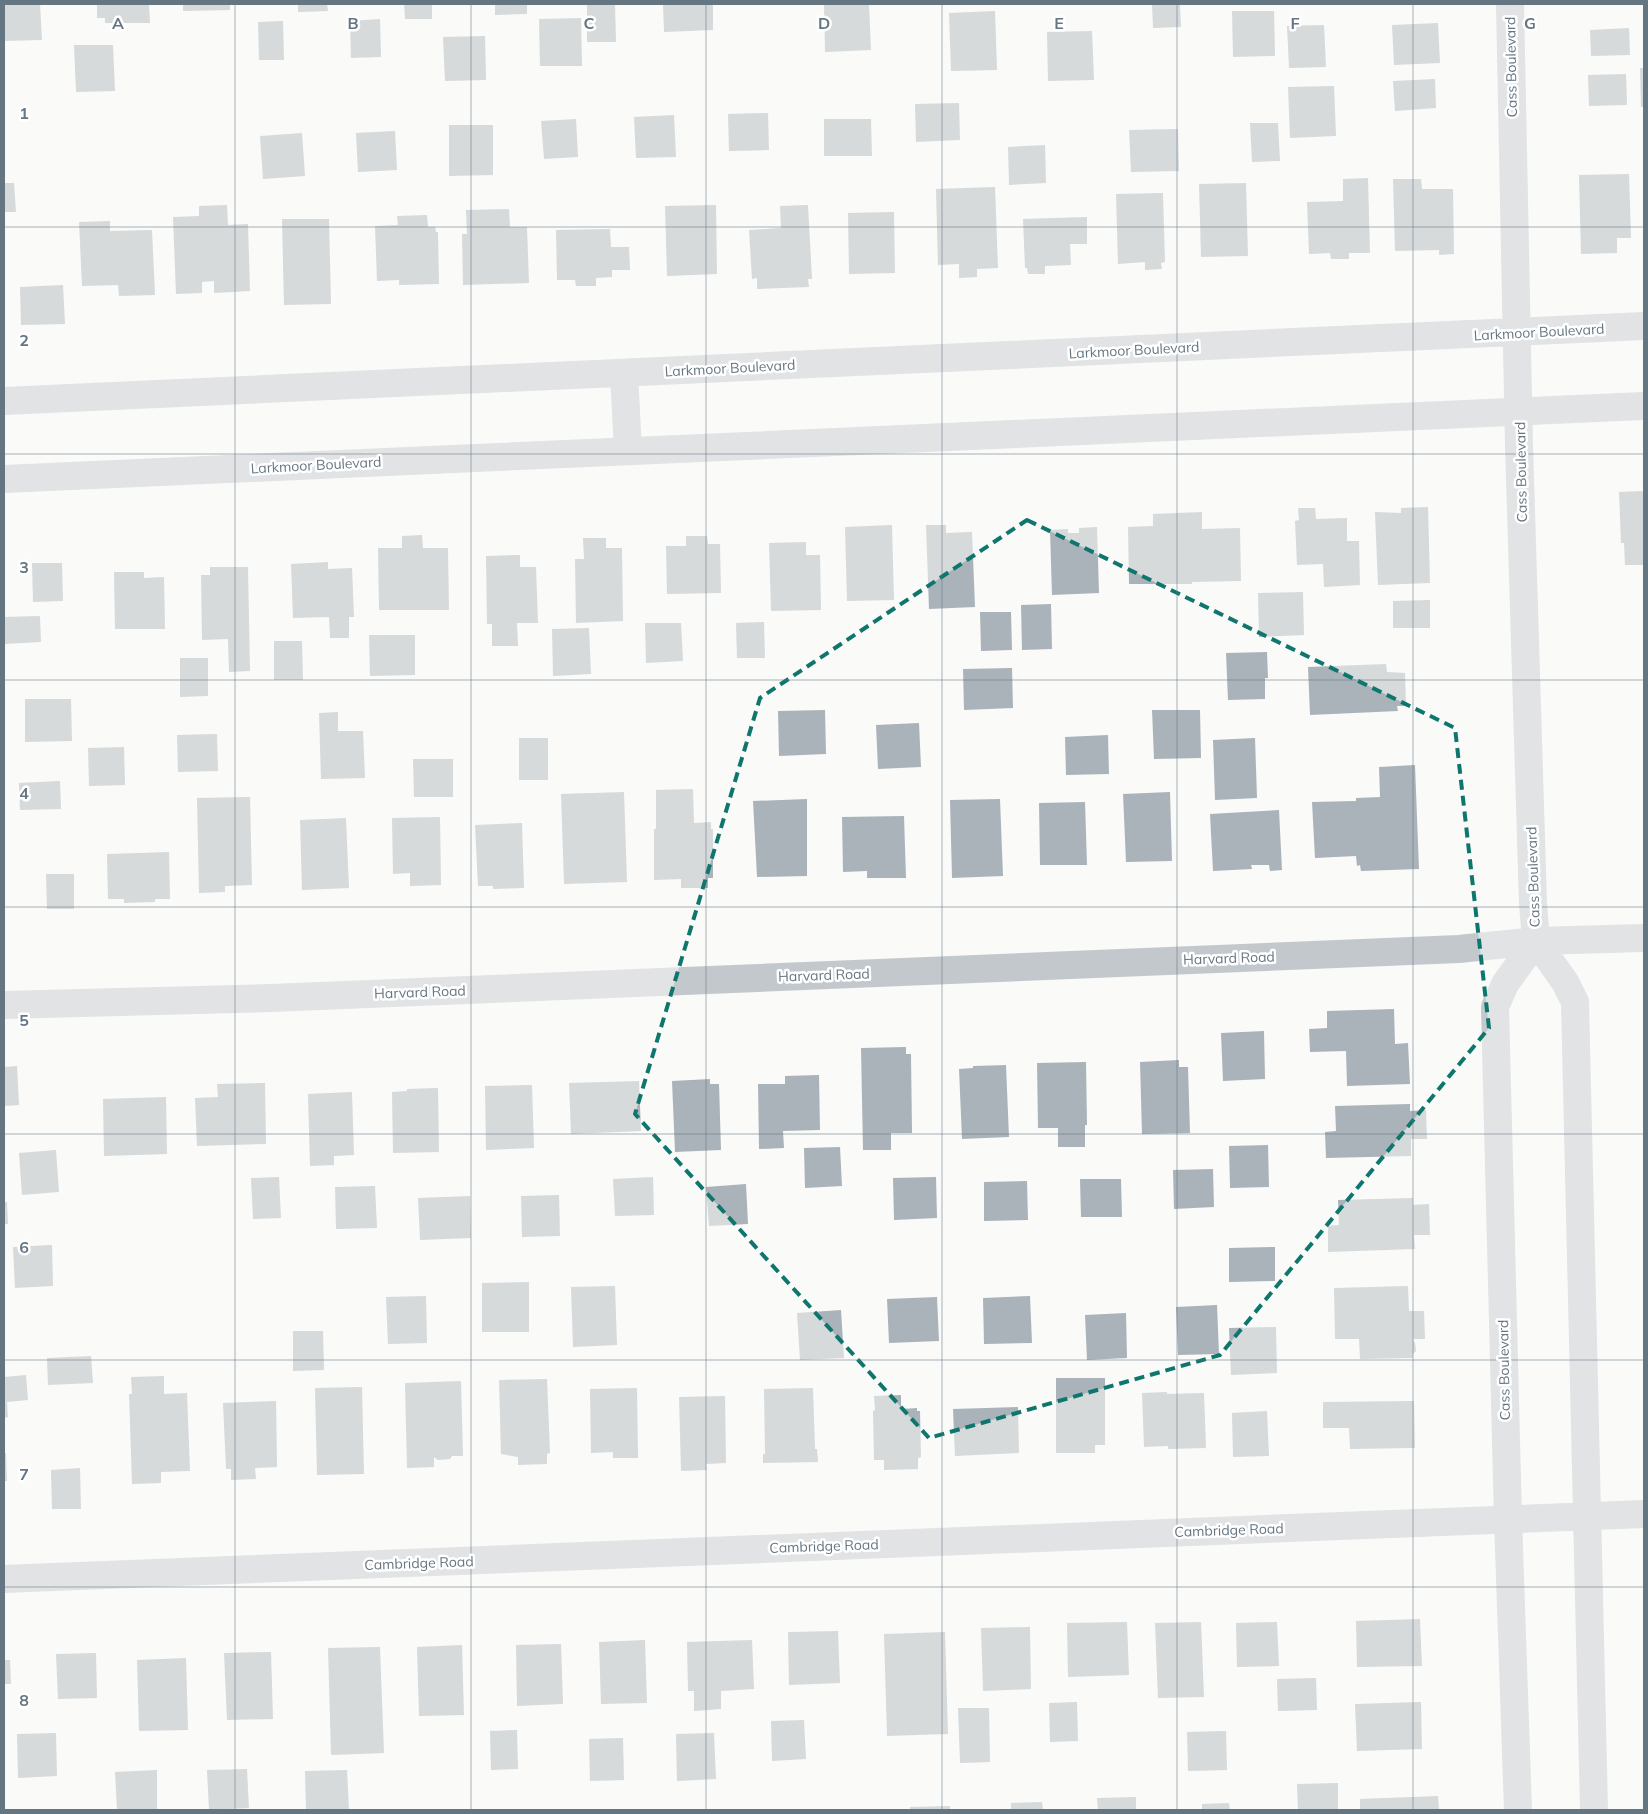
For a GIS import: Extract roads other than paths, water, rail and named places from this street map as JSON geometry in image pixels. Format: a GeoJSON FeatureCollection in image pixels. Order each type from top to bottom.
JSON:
{"type":"FeatureCollection","features":[{"type":"Feature","properties":{"kind":"street","name":"Cass Boulevard"},"geometry":{"type":"LineString","coordinates":[[1510,4],[1533,903],[1536,941],[1565,982],[1575,1002],[1594,1810]]}},
{"type":"Feature","properties":{"kind":"street","name":"Larkmoor Boulevard"},"geometry":{"type":"LineString","coordinates":[[4,401],[1644,326]]}},
{"type":"Feature","properties":{"kind":"street"},"geometry":{"type":"LineString","coordinates":[[624,373],[628,450]]}},
{"type":"Feature","properties":{"kind":"street","name":"Larkmoor Boulevard"},"geometry":{"type":"LineString","coordinates":[[4,479],[1644,406]]}},
{"type":"Feature","properties":{"kind":"street","name":"Harvard Road"},"geometry":{"type":"LineString","coordinates":[[4,1005],[291,997],[1459,949],[1536,941],[1644,938]]}},
{"type":"Feature","properties":{"kind":"street","name":"Cass Boulevard"},"geometry":{"type":"LineString","coordinates":[[1518,1810],[1508,1520],[1495,1007],[1505,984],[1536,941]]}},
{"type":"Feature","properties":{"kind":"street","name":"Cambridge Road"},"geometry":{"type":"LineString","coordinates":[[4,1579],[1644,1514]]}}]}
